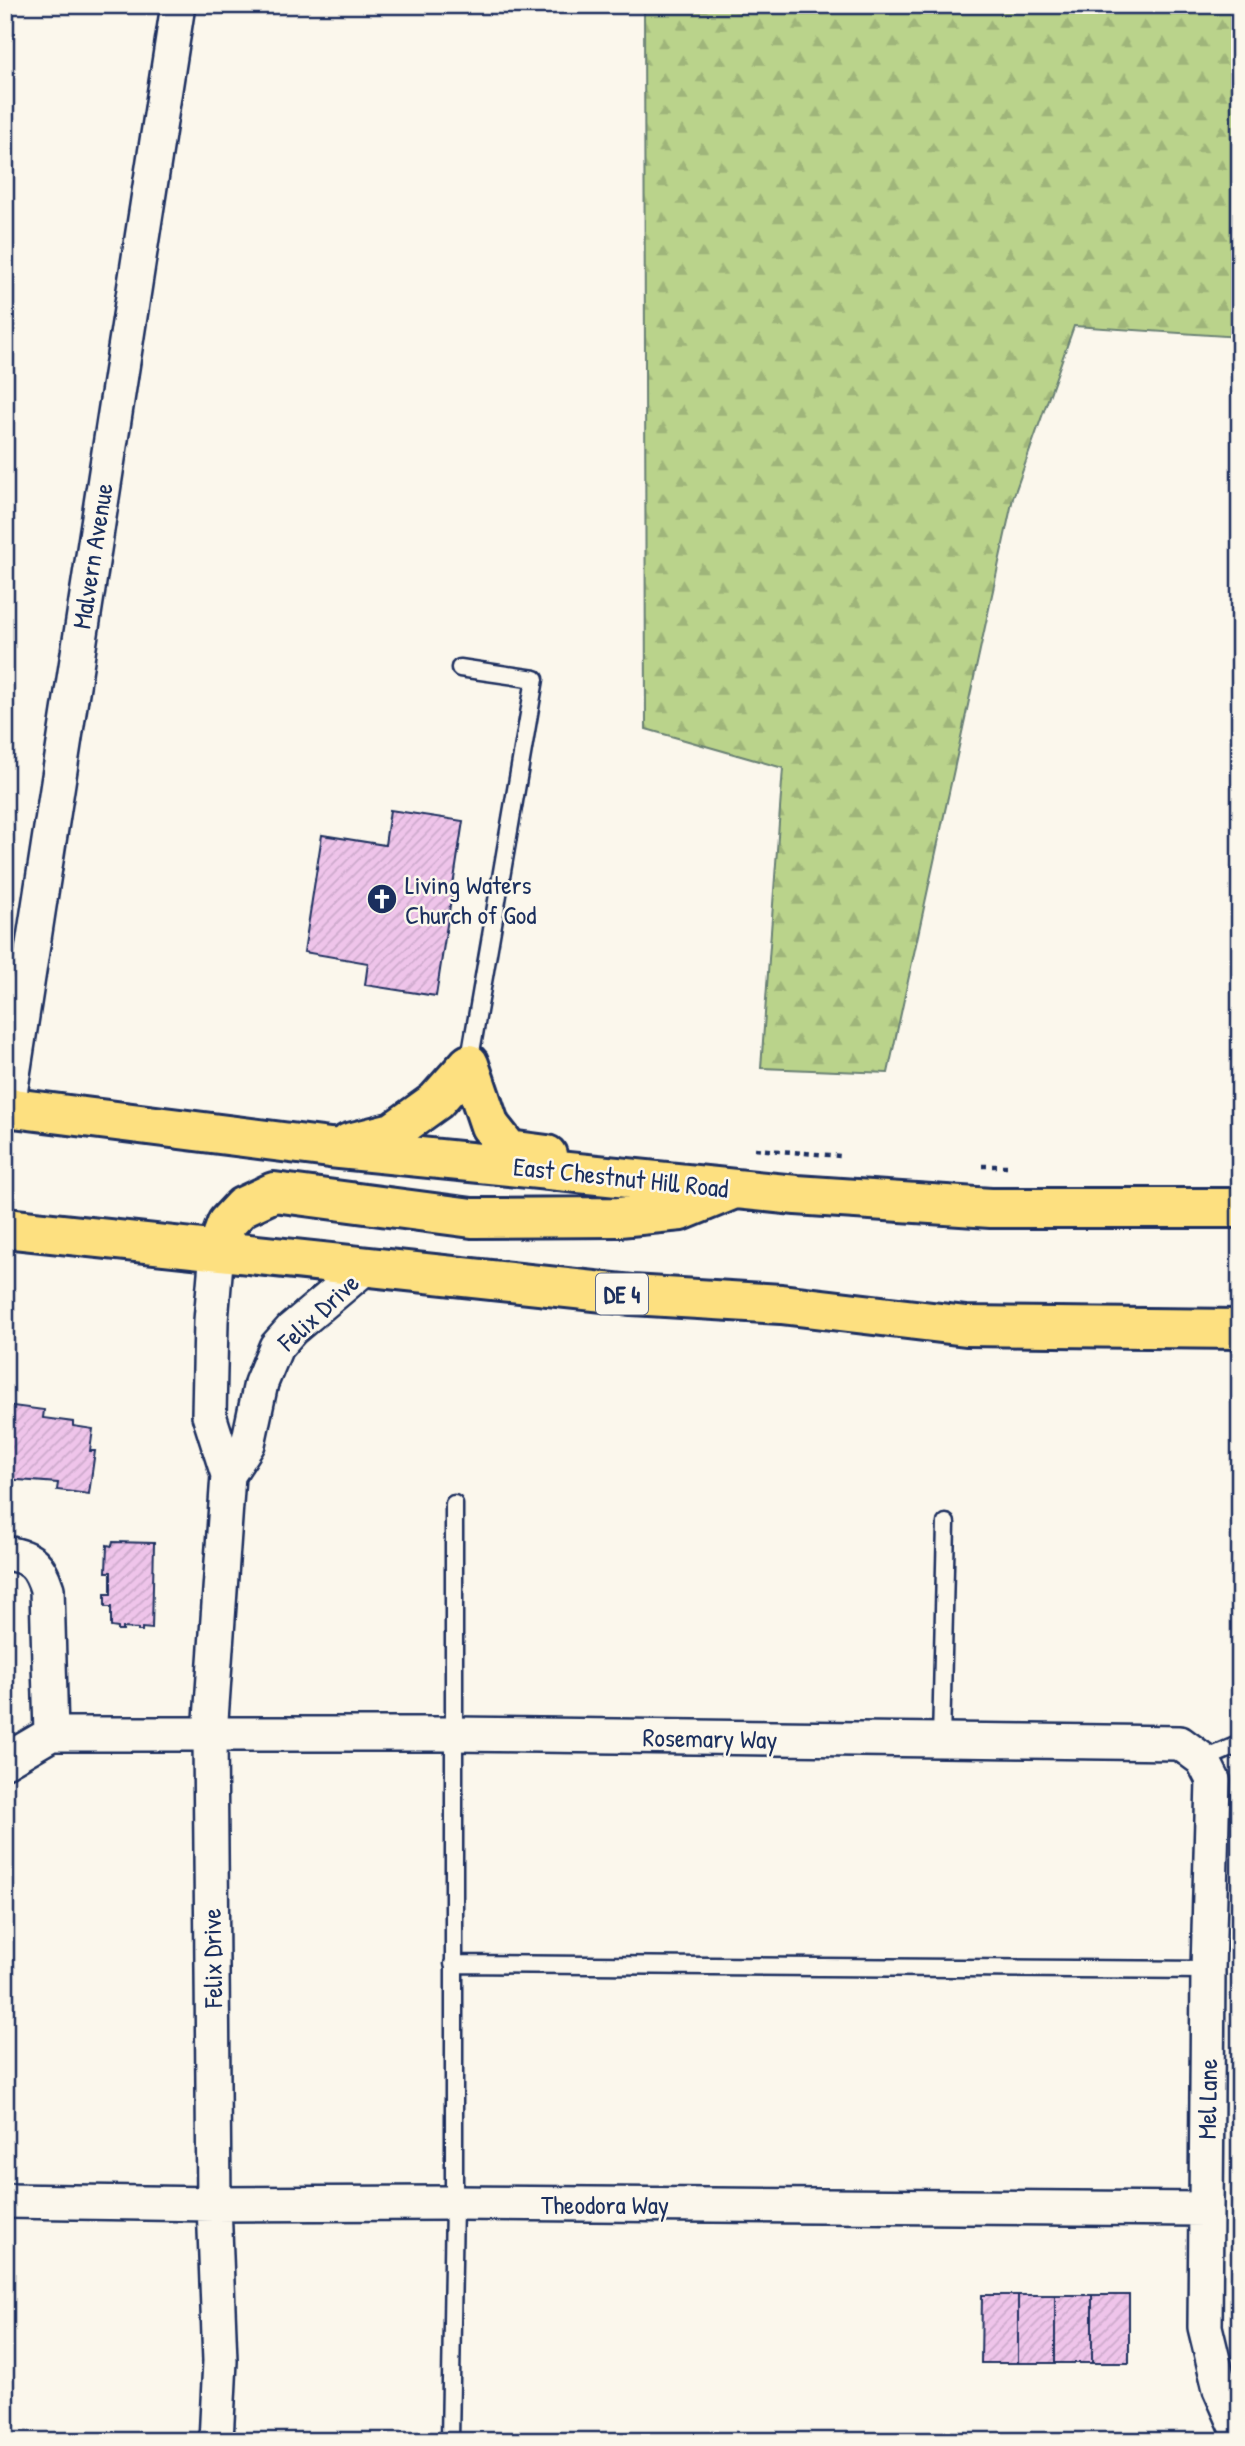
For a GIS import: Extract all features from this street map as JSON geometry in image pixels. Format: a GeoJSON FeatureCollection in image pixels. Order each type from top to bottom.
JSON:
{"type":"FeatureCollection","features":[{"type":"Feature","properties":{"kind":"main road"},"geometry":{"type":"LineString","coordinates":[[330,1148],[393,1132],[436,1101],[469,1064],[490,1126],[509,1150],[664,1168],[735,1189]]}},
{"type":"Feature","properties":{"kind":"main road","name":"East Chestnut Hill Road"},"geometry":{"type":"LineString","coordinates":[[6,1109],[330,1148],[735,1189],[991,1208],[1240,1208]]}},
{"type":"Feature","properties":{"kind":"main road"},"geometry":{"type":"LineString","coordinates":[[217,1251],[227,1223],[242,1207],[274,1192],[472,1218],[543,1218],[619,1217],[681,1211],[735,1189]]}},
{"type":"Feature","properties":{"kind":"main road","name":"DE 4"},"geometry":{"type":"LineString","coordinates":[[5,1228],[632,1295],[782,1304],[966,1326],[1240,1329]]}},
{"type":"Feature","properties":{"kind":"street","name":"Malvern Avenue"},"geometry":{"type":"LineString","coordinates":[[6,1109],[178,5]]}},
{"type":"Feature","properties":{"kind":"street","name":"Felix Drive"},"geometry":{"type":"LineString","coordinates":[[216,2441],[220,2361],[214,2204],[210,1734],[228,1475],[209,1415],[211,1321],[217,1251]]}},
{"type":"Feature","properties":{"kind":"street","name":"Felix Drive"},"geometry":{"type":"LineString","coordinates":[[228,1475],[248,1444],[261,1383],[276,1347],[313,1310],[367,1266]]}},
{"type":"Feature","properties":{"kind":"street"},"geometry":{"type":"LineString","coordinates":[[5,1553],[30,1560],[41,1570],[47,1589],[51,1734],[5,1761]]}},
{"type":"Feature","properties":{"kind":"street","name":"Rosemary Way"},"geometry":{"type":"LineString","coordinates":[[51,1734],[453,1734],[1180,1743],[1203,1760]]}},
{"type":"Feature","properties":{"kind":"street","name":"Mel Lane"},"geometry":{"type":"LineString","coordinates":[[1203,1760],[1213,1780],[1208,1970],[1205,2327],[1220,2389],[1240,2434]]}},
{"type":"Feature","properties":{"kind":"street","name":"Theodora Way"},"geometry":{"type":"LineString","coordinates":[[5,2201],[1205,2209]]}},
{"type":"Feature","properties":{"kind":"lane"},"geometry":{"type":"LineString","coordinates":[[460,668],[534,679],[469,1064]]}},
{"type":"Feature","properties":{"kind":"lane"},"geometry":{"type":"LineString","coordinates":[[450,2441],[454,2203],[454,1504]]}},
{"type":"Feature","properties":{"kind":"lane"},"geometry":{"type":"LineString","coordinates":[[941,1742],[946,1523]]}},
{"type":"Feature","properties":{"kind":"lane"},"geometry":{"type":"LineString","coordinates":[[1203,1760],[1240,1744]]}},
{"type":"Feature","properties":{"kind":"lane"},"geometry":{"type":"LineString","coordinates":[[453,1964],[1208,1970]]}},
{"type":"Feature","properties":{"kind":"path"},"geometry":{"type":"LineString","coordinates":[[754,1149],[849,1157]]}},
{"type":"Feature","properties":{"kind":"path"},"geometry":{"type":"LineString","coordinates":[[971,1166],[1024,1167]]}},
{"type":"Feature","properties":{"kind":"green space"},"geometry":{"type":"Polygon","coordinates":[[[644,5],[1240,5],[1240,337],[1074,326],[1013,498],[888,1073],[761,1068],[783,768],[646,729],[644,5]]]}},
{"type":"Feature","properties":{"kind":"building","name":"Living Waters Church of God"},"geometry":{"type":"Polygon","coordinates":[[[390,810],[463,821],[436,996],[365,985],[368,963],[304,952],[322,835],[385,845],[390,810]]]}},
{"type":"Feature","properties":{"kind":"building"},"geometry":{"type":"Polygon","coordinates":[[[5,1405],[44,1410],[43,1418],[73,1422],[73,1426],[93,1429],[90,1451],[95,1451],[89,1494],[57,1490],[58,1483],[5,1479],[5,1405]]]}},
{"type":"Feature","properties":{"kind":"building"},"geometry":{"type":"Polygon","coordinates":[[[113,1542],[154,1543],[152,1629],[142,1628],[142,1631],[138,1631],[123,1628],[123,1631],[118,1631],[118,1628],[111,1627],[111,1607],[105,1607],[105,1594],[111,1594],[111,1572],[106,1572],[107,1545],[112,1546],[113,1542]]]}},
{"type":"Feature","properties":{"kind":"building"},"geometry":{"type":"Polygon","coordinates":[[[982,2295],[1018,2295],[1018,2363],[981,2363],[982,2295]]]}},
{"type":"Feature","properties":{"kind":"building"},"geometry":{"type":"Polygon","coordinates":[[[1018,2295],[1055,2295],[1055,2363],[1018,2363],[1018,2295]]]}},
{"type":"Feature","properties":{"kind":"building"},"geometry":{"type":"Polygon","coordinates":[[[1055,2295],[1092,2295],[1092,2363],[1055,2363],[1055,2295]]]}},
{"type":"Feature","properties":{"kind":"building"},"geometry":{"type":"Polygon","coordinates":[[[1092,2295],[1129,2295],[1129,2363],[1092,2363],[1092,2295]]]}},
{"type":"Feature","properties":{"kind":"place","name":"Living Waters Church of God"},"geometry":{"type":"Point","coordinates":[382,899]}}]}
